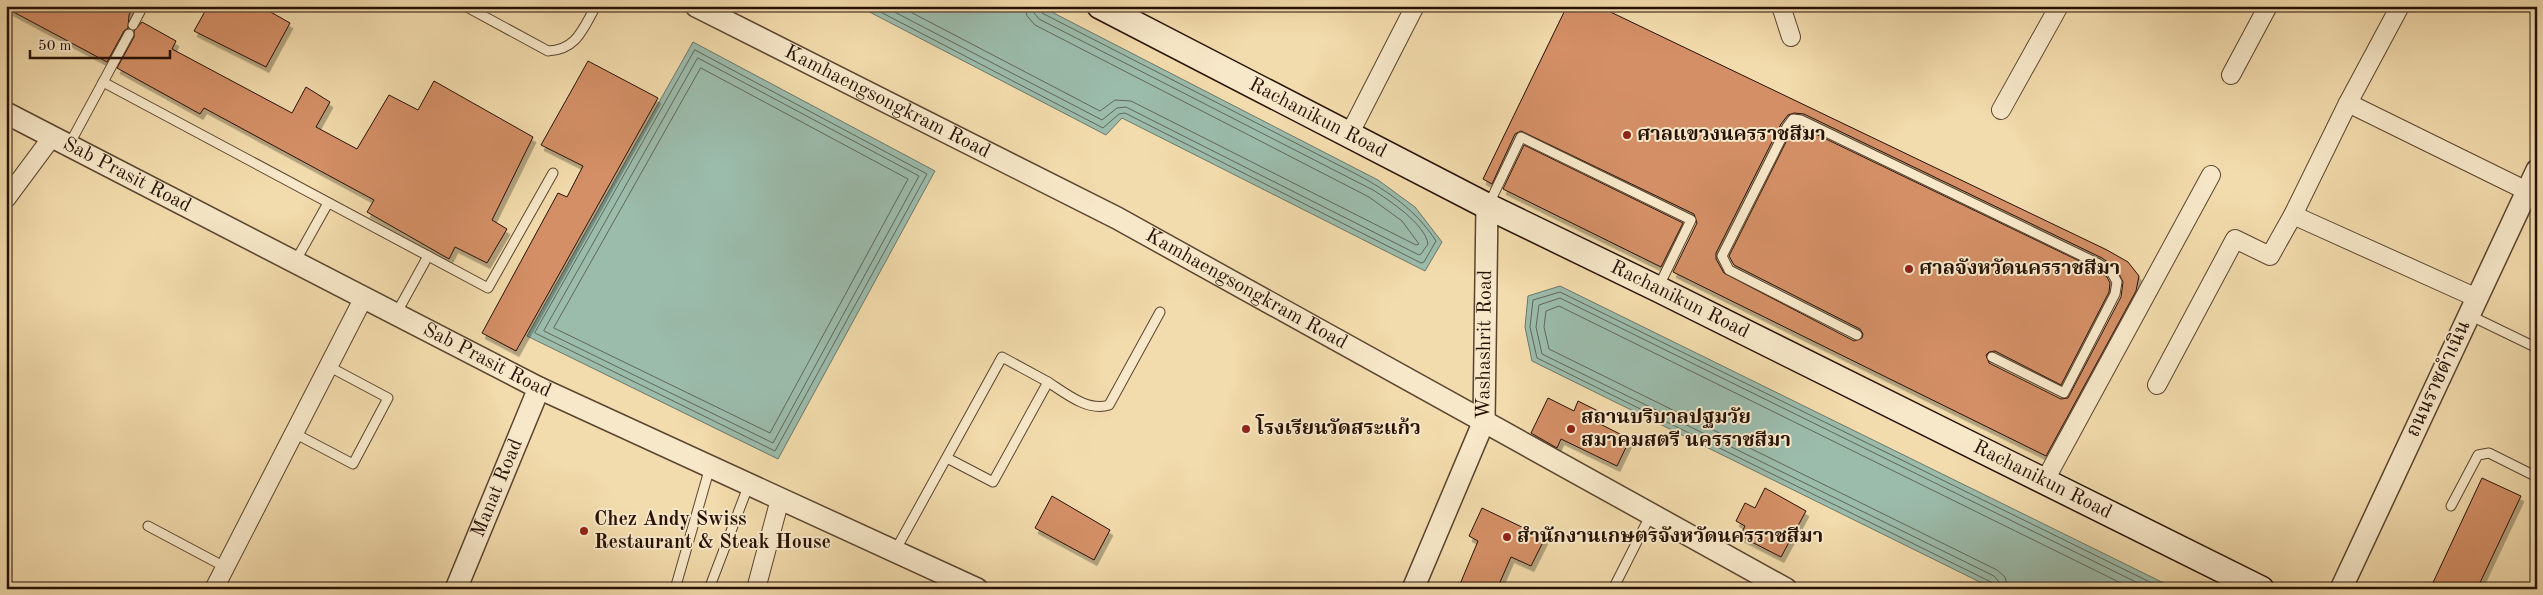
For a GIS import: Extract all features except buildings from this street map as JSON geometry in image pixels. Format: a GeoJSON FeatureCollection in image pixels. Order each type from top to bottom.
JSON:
{"type":"FeatureCollection","features":[{"type":"Feature","properties":{"kind":"main road","name":"Rachanikun Road"},"geometry":{"type":"LineString","coordinates":[[1100,6],[1350,133],[1488,206],[2261,589]]}},
{"type":"Feature","properties":{"kind":"street","name":"Kamhaengsongkram Road"},"geometry":{"type":"LineString","coordinates":[[696,6],[1117,218],[1782,588]]}},
{"type":"Feature","properties":{"kind":"street"},"geometry":{"type":"LineString","coordinates":[[1350,133],[1415,6]]}},
{"type":"Feature","properties":{"kind":"street"},"geometry":{"type":"LineString","coordinates":[[1781,6],[1791,37]]}},
{"type":"Feature","properties":{"kind":"street"},"geometry":{"type":"LineString","coordinates":[[2001,110],[2059,6]]}},
{"type":"Feature","properties":{"kind":"street"},"geometry":{"type":"LineString","coordinates":[[2231,75],[2268,6]]}},
{"type":"Feature","properties":{"kind":"street"},"geometry":{"type":"LineString","coordinates":[[2157,385],[2235,239],[2270,256],[2400,6]]}},
{"type":"Feature","properties":{"kind":"street"},"geometry":{"type":"LineString","coordinates":[[2348,103],[2527,191]]}},
{"type":"Feature","properties":{"kind":"street","name":"Sab Prasit Road"},"geometry":{"type":"LineString","coordinates":[[6,113],[539,388],[895,551],[956,584],[977,589]]}},
{"type":"Feature","properties":{"kind":"street"},"geometry":{"type":"LineString","coordinates":[[6,199],[60,141]]}},
{"type":"Feature","properties":{"kind":"street","name":"ถนนราชดำเนิน"},"geometry":{"type":"LineString","coordinates":[[2341,589],[2537,170]]}},
{"type":"Feature","properties":{"kind":"street"},"geometry":{"type":"LineString","coordinates":[[2044,482],[2211,175]]}},
{"type":"Feature","properties":{"kind":"street","name":"Washashrit Road"},"geometry":{"type":"LineString","coordinates":[[1413,589],[1484,421],[1488,206]]}},
{"type":"Feature","properties":{"kind":"street"},"geometry":{"type":"LineString","coordinates":[[2293,215],[2473,307]]}},
{"type":"Feature","properties":{"kind":"street"},"geometry":{"type":"LineString","coordinates":[[214,589],[364,297]]}},
{"type":"Feature","properties":{"kind":"street","name":"Manat Road"},"geometry":{"type":"LineString","coordinates":[[456,589],[539,388]]}},
{"type":"Feature","properties":{"kind":"street"},"geometry":{"type":"LineString","coordinates":[[756,589],[780,499]]}},
{"type":"Feature","properties":{"kind":"lane"},"geometry":{"type":"LineString","coordinates":[[60,141],[103,82],[143,6]]}},
{"type":"Feature","properties":{"kind":"lane"},"geometry":{"type":"LineString","coordinates":[[464,6],[538,46],[554,51],[567,48],[574,42],[596,6]]}},
{"type":"Feature","properties":{"kind":"lane"},"geometry":{"type":"LineString","coordinates":[[103,82],[488,288],[553,174]]}},
{"type":"Feature","properties":{"kind":"lane"},"geometry":{"type":"LineString","coordinates":[[1858,336],[1730,270],[1724,263],[1722,256],[1787,127],[1793,119],[1801,120],[2099,264],[2112,274],[2117,282],[2115,294],[2064,393],[1992,357]]}},
{"type":"Feature","properties":{"kind":"lane"},"geometry":{"type":"LineString","coordinates":[[1488,206],[1520,137],[1691,220],[1658,289]]}},
{"type":"Feature","properties":{"kind":"lane"},"geometry":{"type":"LineString","coordinates":[[295,262],[328,203]]}},
{"type":"Feature","properties":{"kind":"lane"},"geometry":{"type":"LineString","coordinates":[[396,314],[428,256]]}},
{"type":"Feature","properties":{"kind":"lane"},"geometry":{"type":"LineString","coordinates":[[2473,307],[2537,348]]}},
{"type":"Feature","properties":{"kind":"lane"},"geometry":{"type":"LineString","coordinates":[[895,551],[1002,357],[1083,403],[1099,407],[1109,405],[1160,312]]}},
{"type":"Feature","properties":{"kind":"lane"},"geometry":{"type":"LineString","coordinates":[[294,432],[353,464],[388,398],[328,366]]}},
{"type":"Feature","properties":{"kind":"lane"},"geometry":{"type":"LineString","coordinates":[[947,458],[993,482],[1048,382]]}},
{"type":"Feature","properties":{"kind":"lane"},"geometry":{"type":"LineString","coordinates":[[2451,506],[2478,455],[2489,453],[2537,477]]}},
{"type":"Feature","properties":{"kind":"lane"},"geometry":{"type":"LineString","coordinates":[[674,589],[710,466]]}},
{"type":"Feature","properties":{"kind":"lane"},"geometry":{"type":"LineString","coordinates":[[709,589],[749,484]]}},
{"type":"Feature","properties":{"kind":"lane"},"geometry":{"type":"LineString","coordinates":[[1614,589],[1652,514]]}},
{"type":"Feature","properties":{"kind":"lane"},"geometry":{"type":"LineString","coordinates":[[148,526],[225,567]]}},
{"type":"Feature","properties":{"kind":"water"},"geometry":{"type":"Polygon","coordinates":[[[858,6],[1040,6],[1378,180],[1415,207],[1442,242],[1425,271],[1122,118],[1106,135],[858,6]]]}},
{"type":"Feature","properties":{"kind":"water"},"geometry":{"type":"Polygon","coordinates":[[[693,42],[935,171],[778,459],[527,336],[693,42]]]}},
{"type":"Feature","properties":{"kind":"water"},"geometry":{"type":"Polygon","coordinates":[[[1560,286],[2176,589],[1994,589],[1532,361],[1525,327],[1528,296],[1560,286]]]}},
{"type":"Feature","properties":{"kind":"place","name":"ศาลแขวงนครราชสีมา"},"geometry":{"type":"Point","coordinates":[1627,135]}},
{"type":"Feature","properties":{"kind":"place","name":"ศาลจังหวัดนครราชสีมา"},"geometry":{"type":"Point","coordinates":[1909,269]}},
{"type":"Feature","properties":{"kind":"place","name":"โรงเรียนวัดสระแก้ว"},"geometry":{"type":"Point","coordinates":[1246,429]}},
{"type":"Feature","properties":{"kind":"place","name":"สถานบริบาลปฐมวัย สมาคมสตรี นครราชสีมา"},"geometry":{"type":"Point","coordinates":[1571,429]}},
{"type":"Feature","properties":{"kind":"place","name":"Chez Andy Swiss Restaurant & Steak House"},"geometry":{"type":"Point","coordinates":[584,531]}},
{"type":"Feature","properties":{"kind":"place","name":"สำนักงานเกษตรจังหวัดนครราชสีมา"},"geometry":{"type":"Point","coordinates":[1507,537]}}]}
